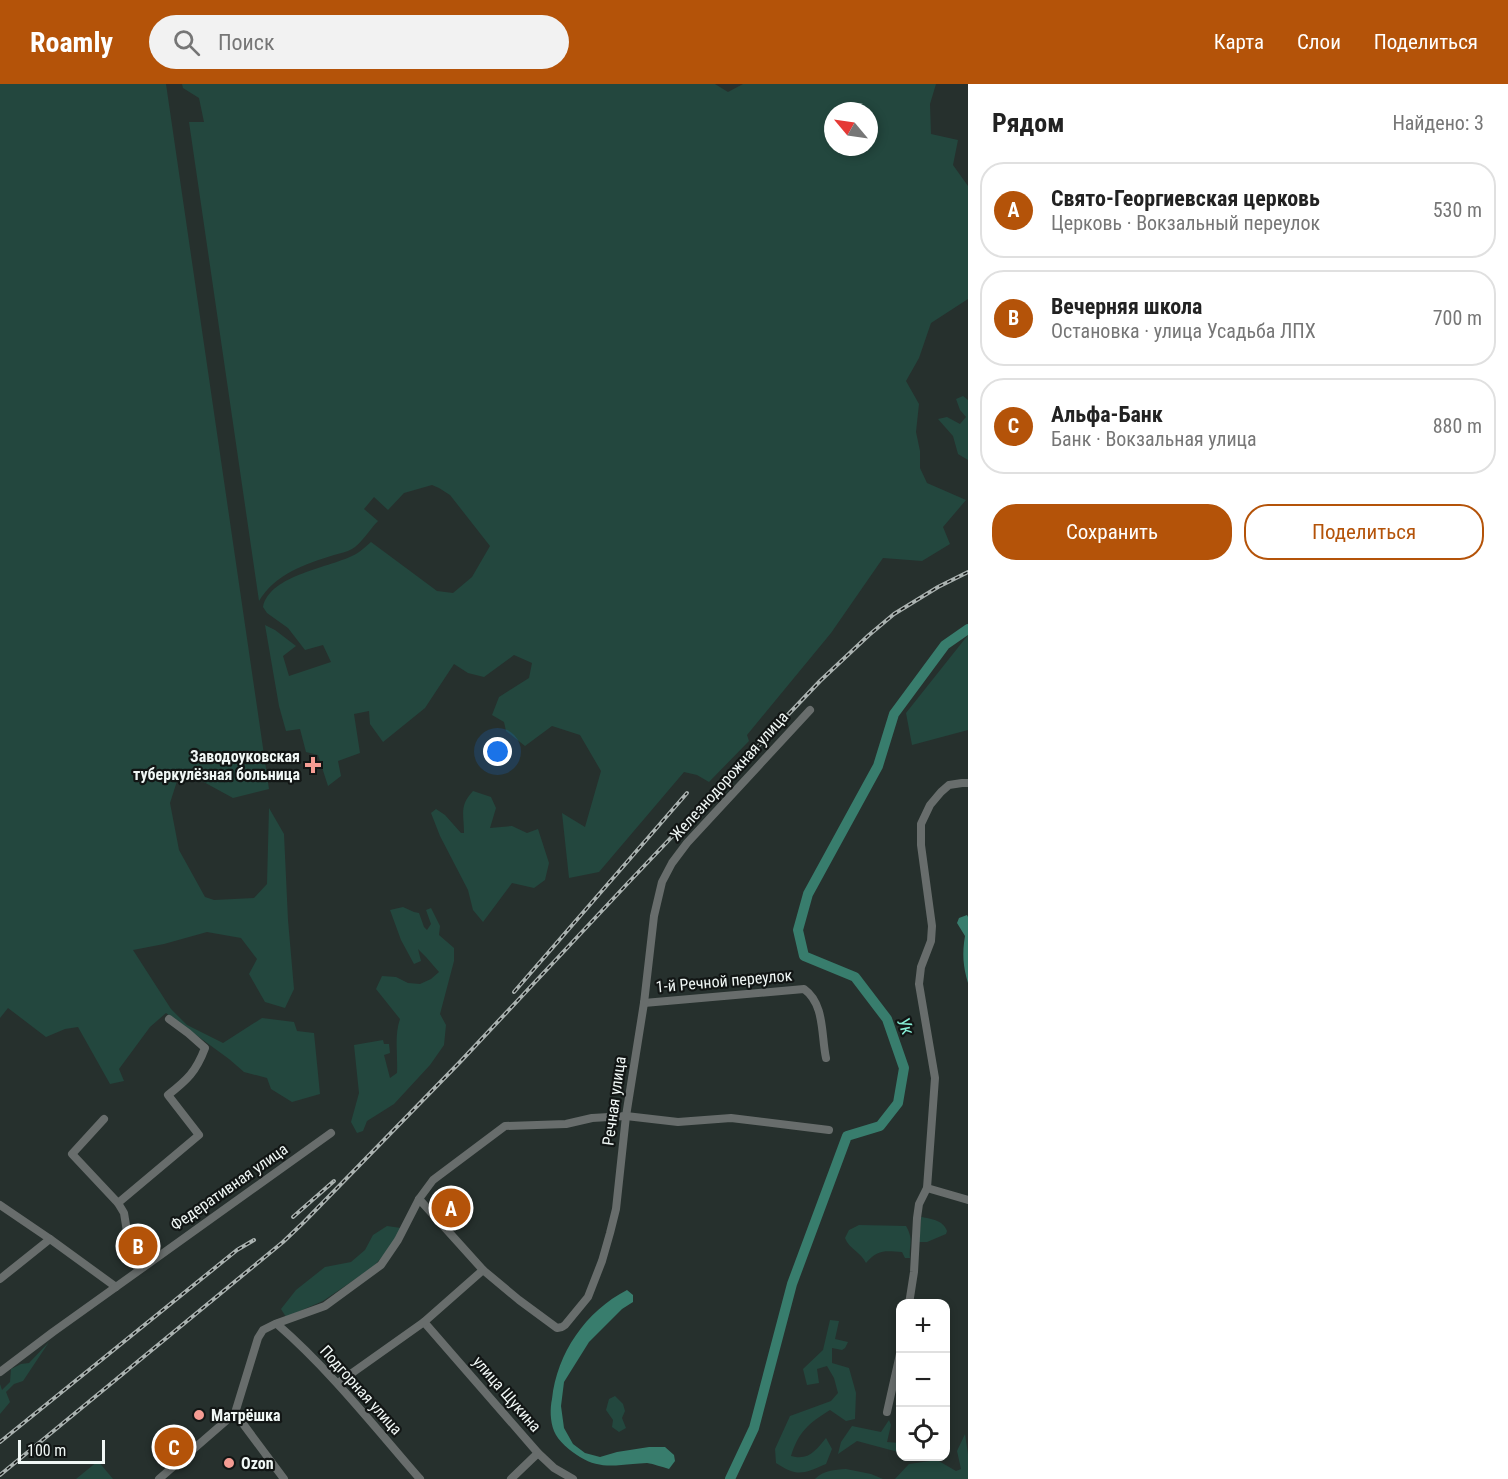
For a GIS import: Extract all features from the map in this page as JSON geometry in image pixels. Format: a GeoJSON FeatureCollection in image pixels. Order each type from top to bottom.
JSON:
{"type":"FeatureCollection","features":[{"type":"Feature","properties":{"kind":"street","name":"Железнодорожная улица"},"geometry":{"type":"LineString","coordinates":[[672,863],[687,843],[810,710]]}},
{"type":"Feature","properties":{"kind":"street"},"geometry":{"type":"LineString","coordinates":[[910,1299],[914,1272],[916,1218],[919,1204],[927,1188],[935,1078],[919,984],[921,967],[931,941],[932,926],[921,845],[921,824],[930,805],[949,785],[968,783]]}},
{"type":"Feature","properties":{"kind":"street","name":"Речная улица"},"geometry":{"type":"LineString","coordinates":[[483,1270],[557,1328],[565,1325],[588,1297],[602,1261],[616,1209],[626,1116],[644,1003],[654,916],[662,882],[672,863]]}},
{"type":"Feature","properties":{"kind":"street","name":"1-й Речной переулок"},"geometry":{"type":"LineString","coordinates":[[644,1003],[804,989],[814,1000],[822,1024],[826,1058]]}},
{"type":"Feature","properties":{"kind":"street"},"geometry":{"type":"LineString","coordinates":[[118,1203],[200,1135],[168,1095],[190,1077],[205,1048],[169,1019]]}},
{"type":"Feature","properties":{"kind":"street"},"geometry":{"type":"LineString","coordinates":[[159,1479],[235,1413],[258,1338],[263,1330],[325,1306],[381,1265],[398,1240],[419,1199],[433,1180],[505,1126],[566,1124],[592,1118],[626,1116],[678,1122],[731,1118],[829,1130]]}},
{"type":"Feature","properties":{"kind":"street"},"geometry":{"type":"LineString","coordinates":[[104,1119],[72,1154],[118,1203],[124,1213],[130,1250],[143,1267]]}},
{"type":"Feature","properties":{"kind":"street","name":"Федеративная улица"},"geometry":{"type":"LineString","coordinates":[[0,1372],[331,1133]]}},
{"type":"Feature","properties":{"kind":"street"},"geometry":{"type":"LineString","coordinates":[[927,1188],[968,1200]]}},
{"type":"Feature","properties":{"kind":"street"},"geometry":{"type":"LineString","coordinates":[[338,1383],[424,1322],[483,1270],[419,1199]]}},
{"type":"Feature","properties":{"kind":"street"},"geometry":{"type":"LineString","coordinates":[[0,1205],[116,1287]]}},
{"type":"Feature","properties":{"kind":"street"},"geometry":{"type":"LineString","coordinates":[[0,1279],[50,1239]]}},
{"type":"Feature","properties":{"kind":"street","name":"улица Щукина"},"geometry":{"type":"LineString","coordinates":[[424,1322],[538,1453],[554,1468],[573,1479]]}},
{"type":"Feature","properties":{"kind":"street","name":"Подгорная улица"},"geometry":{"type":"LineString","coordinates":[[277,1324],[338,1383],[420,1479]]}},
{"type":"Feature","properties":{"kind":"street"},"geometry":{"type":"LineString","coordinates":[[888,1412],[896,1373]]}},
{"type":"Feature","properties":{"kind":"street"},"geometry":{"type":"LineString","coordinates":[[235,1413],[284,1479]]}},
{"type":"Feature","properties":{"kind":"street"},"geometry":{"type":"LineString","coordinates":[[511,1479],[538,1453]]}},
{"type":"Feature","properties":{"kind":"shaded area"},"geometry":{"type":"Polygon","coordinates":[[[0,84],[166,84],[269,789],[233,798],[200,780],[178,778],[170,803],[179,850],[205,897],[214,900],[254,898],[267,884],[269,808],[284,834],[294,989],[285,1008],[265,1002],[249,974],[257,959],[241,938],[207,932],[133,950],[171,1009],[187,1025],[223,1043],[262,1018],[294,1022],[297,1031],[314,1033],[320,1094],[292,1102],[271,1089],[267,1078],[244,1072],[166,1013],[150,1027],[119,1069],[124,1081],[110,1084],[78,1027],[65,1029],[46,1037],[8,1008],[0,1018],[0,84]]]}},
{"type":"Feature","properties":{"kind":"shaded area"},"geometry":{"type":"Polygon","coordinates":[[[182,84],[715,84],[728,92],[743,84],[936,84],[930,104],[931,134],[958,140],[953,165],[968,186],[968,299],[931,323],[919,358],[906,381],[919,404],[916,432],[920,451],[920,468],[927,483],[966,500],[943,527],[950,544],[922,561],[883,558],[831,633],[747,735],[749,741],[709,782],[697,775],[684,772],[599,872],[569,878],[562,813],[585,827],[601,771],[580,735],[552,726],[525,746],[506,731],[504,722],[492,715],[499,697],[529,678],[532,663],[514,655],[484,677],[468,673],[454,664],[425,708],[383,742],[370,724],[369,711],[354,714],[360,753],[338,761],[341,776],[328,786],[318,755],[306,752],[300,729],[286,731],[279,706],[265,625],[296,646],[283,656],[289,676],[331,662],[323,645],[305,650],[288,628],[267,613],[263,607],[268,596],[289,579],[345,559],[356,554],[371,542],[437,591],[453,593],[472,577],[490,546],[450,495],[432,485],[404,493],[388,510],[374,497],[364,509],[378,521],[355,547],[292,571],[273,584],[259,601],[189,122],[204,122],[199,98],[183,88],[182,84]]]}},
{"type":"Feature","properties":{"kind":"shaded area"},"geometry":{"type":"Polygon","coordinates":[[[963,396],[968,400],[968,460],[958,454],[953,436],[938,419],[947,417],[960,424],[966,417],[960,410],[956,399],[963,396]]]}},
{"type":"Feature","properties":{"kind":"shaded area"},"geometry":{"type":"Polygon","coordinates":[[[968,635],[968,730],[912,745],[906,713],[968,635]]]}},
{"type":"Feature","properties":{"kind":"shaded area"},"geometry":{"type":"Polygon","coordinates":[[[473,791],[491,797],[496,808],[490,828],[512,826],[527,833],[538,829],[549,863],[545,880],[534,888],[512,883],[483,922],[473,910],[468,890],[440,836],[431,813],[436,809],[445,815],[461,833],[464,833],[464,806],[473,791]]]}},
{"type":"Feature","properties":{"kind":"shaded area"},"geometry":{"type":"Polygon","coordinates":[[[403,907],[419,913],[427,930],[431,924],[426,910],[431,908],[440,926],[439,935],[454,948],[454,961],[440,1014],[446,1025],[444,1045],[430,1065],[394,1104],[367,1121],[363,1131],[357,1133],[351,1122],[359,1093],[354,1045],[383,1040],[384,1044],[389,1044],[390,1053],[384,1055],[390,1078],[397,1073],[397,1039],[400,1019],[376,989],[382,976],[396,977],[408,983],[420,984],[439,972],[418,949],[421,961],[414,964],[401,940],[390,910],[403,907]]]}},
{"type":"Feature","properties":{"kind":"shaded area"},"geometry":{"type":"Polygon","coordinates":[[[967,915],[968,983],[963,948],[965,936],[957,923],[959,918],[967,915]]]}},
{"type":"Feature","properties":{"kind":"shaded area"},"geometry":{"type":"Polygon","coordinates":[[[921,1217],[940,1222],[947,1231],[946,1234],[927,1242],[919,1242],[921,1217]]]}},
{"type":"Feature","properties":{"kind":"shaded area"},"geometry":{"type":"Polygon","coordinates":[[[859,1225],[906,1226],[911,1239],[910,1258],[905,1258],[902,1252],[886,1251],[874,1255],[866,1263],[845,1238],[849,1230],[859,1225]]]}},
{"type":"Feature","properties":{"kind":"shaded area"},"geometry":{"type":"Polygon","coordinates":[[[387,1226],[401,1228],[389,1249],[373,1267],[323,1301],[286,1317],[281,1309],[296,1290],[325,1267],[351,1262],[365,1250],[373,1235],[387,1226]]]}},
{"type":"Feature","properties":{"kind":"shaded area"},"geometry":{"type":"Polygon","coordinates":[[[627,1290],[633,1295],[633,1302],[622,1309],[589,1342],[564,1382],[561,1406],[564,1428],[573,1444],[585,1453],[600,1457],[649,1447],[665,1447],[674,1455],[675,1461],[669,1469],[647,1463],[605,1465],[587,1461],[561,1442],[552,1423],[551,1406],[555,1382],[567,1350],[576,1335],[599,1309],[627,1290]]]}},
{"type":"Feature","properties":{"kind":"shaded area"},"geometry":{"type":"Polygon","coordinates":[[[830,1320],[839,1321],[835,1339],[848,1342],[842,1350],[832,1348],[832,1363],[849,1368],[856,1393],[855,1419],[846,1421],[830,1410],[810,1424],[797,1440],[791,1456],[807,1456],[826,1438],[832,1449],[826,1464],[806,1472],[795,1472],[776,1463],[775,1449],[790,1416],[831,1401],[838,1393],[834,1378],[827,1366],[817,1369],[819,1383],[807,1385],[803,1369],[823,1350],[830,1320]]]}},
{"type":"Feature","properties":{"kind":"shaded area"},"geometry":{"type":"Polygon","coordinates":[[[49,1342],[23,1381],[14,1384],[6,1392],[10,1402],[0,1414],[0,1384],[2,1390],[10,1382],[11,1369],[29,1363],[49,1342]]]}},
{"type":"Feature","properties":{"kind":"shaded area"},"geometry":{"type":"Polygon","coordinates":[[[615,1396],[623,1404],[625,1411],[622,1418],[626,1428],[619,1432],[612,1427],[613,1420],[606,1410],[609,1399],[615,1396]]]}},
{"type":"Feature","properties":{"kind":"shaded area"},"geometry":{"type":"Polygon","coordinates":[[[889,1420],[891,1425],[887,1442],[896,1443],[896,1451],[857,1441],[838,1454],[841,1442],[852,1426],[881,1432],[889,1420]]]}},
{"type":"Feature","properties":{"kind":"shaded area"},"geometry":{"type":"Polygon","coordinates":[[[965,1434],[968,1479],[895,1479],[909,1464],[939,1461],[956,1471],[961,1469],[957,1451],[965,1434]]]}},
{"type":"Feature","properties":{"kind":"shaded area"},"geometry":{"type":"Polygon","coordinates":[[[98,1461],[113,1479],[76,1479],[98,1461]]]}},
{"type":"Feature","properties":{"kind":"shaded area"},"geometry":{"type":"Polygon","coordinates":[[[846,1469],[883,1479],[815,1479],[826,1472],[846,1469]]]}},
{"type":"Feature","properties":{"kind":"waterway","name":"Ук"},"geometry":{"type":"LineString","coordinates":[[730,1479],[754,1428],[792,1284],[847,1136],[880,1126],[898,1103],[904,1068],[887,1019],[855,977],[804,956],[798,930],[808,894],[878,766],[894,714],[945,645],[968,629]]}},
{"type":"Feature","properties":{"kind":"railway"},"geometry":{"type":"LineString","coordinates":[[0,1475],[283,1242],[460,1062],[820,681],[894,614],[968,572]]}},
{"type":"Feature","properties":{"kind":"railway"},"geometry":{"type":"LineString","coordinates":[[514,992],[687,793]]}},
{"type":"Feature","properties":{"kind":"railway"},"geometry":{"type":"LineString","coordinates":[[293,1217],[334,1181]]}},
{"type":"Feature","properties":{"kind":"railway"},"geometry":{"type":"LineString","coordinates":[[0,1442],[237,1250],[254,1240]]}},
{"type":"Feature","properties":{"kind":"place","name":"Заводоуковская туберкулёзная больница"},"geometry":{"type":"Point","coordinates":[313,765]}},
{"type":"Feature","properties":{"kind":"place","name":"Свято-Георгиевская церковь"},"geometry":{"type":"Point","coordinates":[451,1208]}},
{"type":"Feature","properties":{"kind":"place","name":"Вечерняя школа"},"geometry":{"type":"Point","coordinates":[138,1246]}},
{"type":"Feature","properties":{"kind":"place","name":"Матрёшка"},"geometry":{"type":"Point","coordinates":[199,1415]}},
{"type":"Feature","properties":{"kind":"place","name":"Альфа-Банк"},"geometry":{"type":"Point","coordinates":[174,1447]}},
{"type":"Feature","properties":{"kind":"place","name":"Ozon"},"geometry":{"type":"Point","coordinates":[229,1463]}}]}
